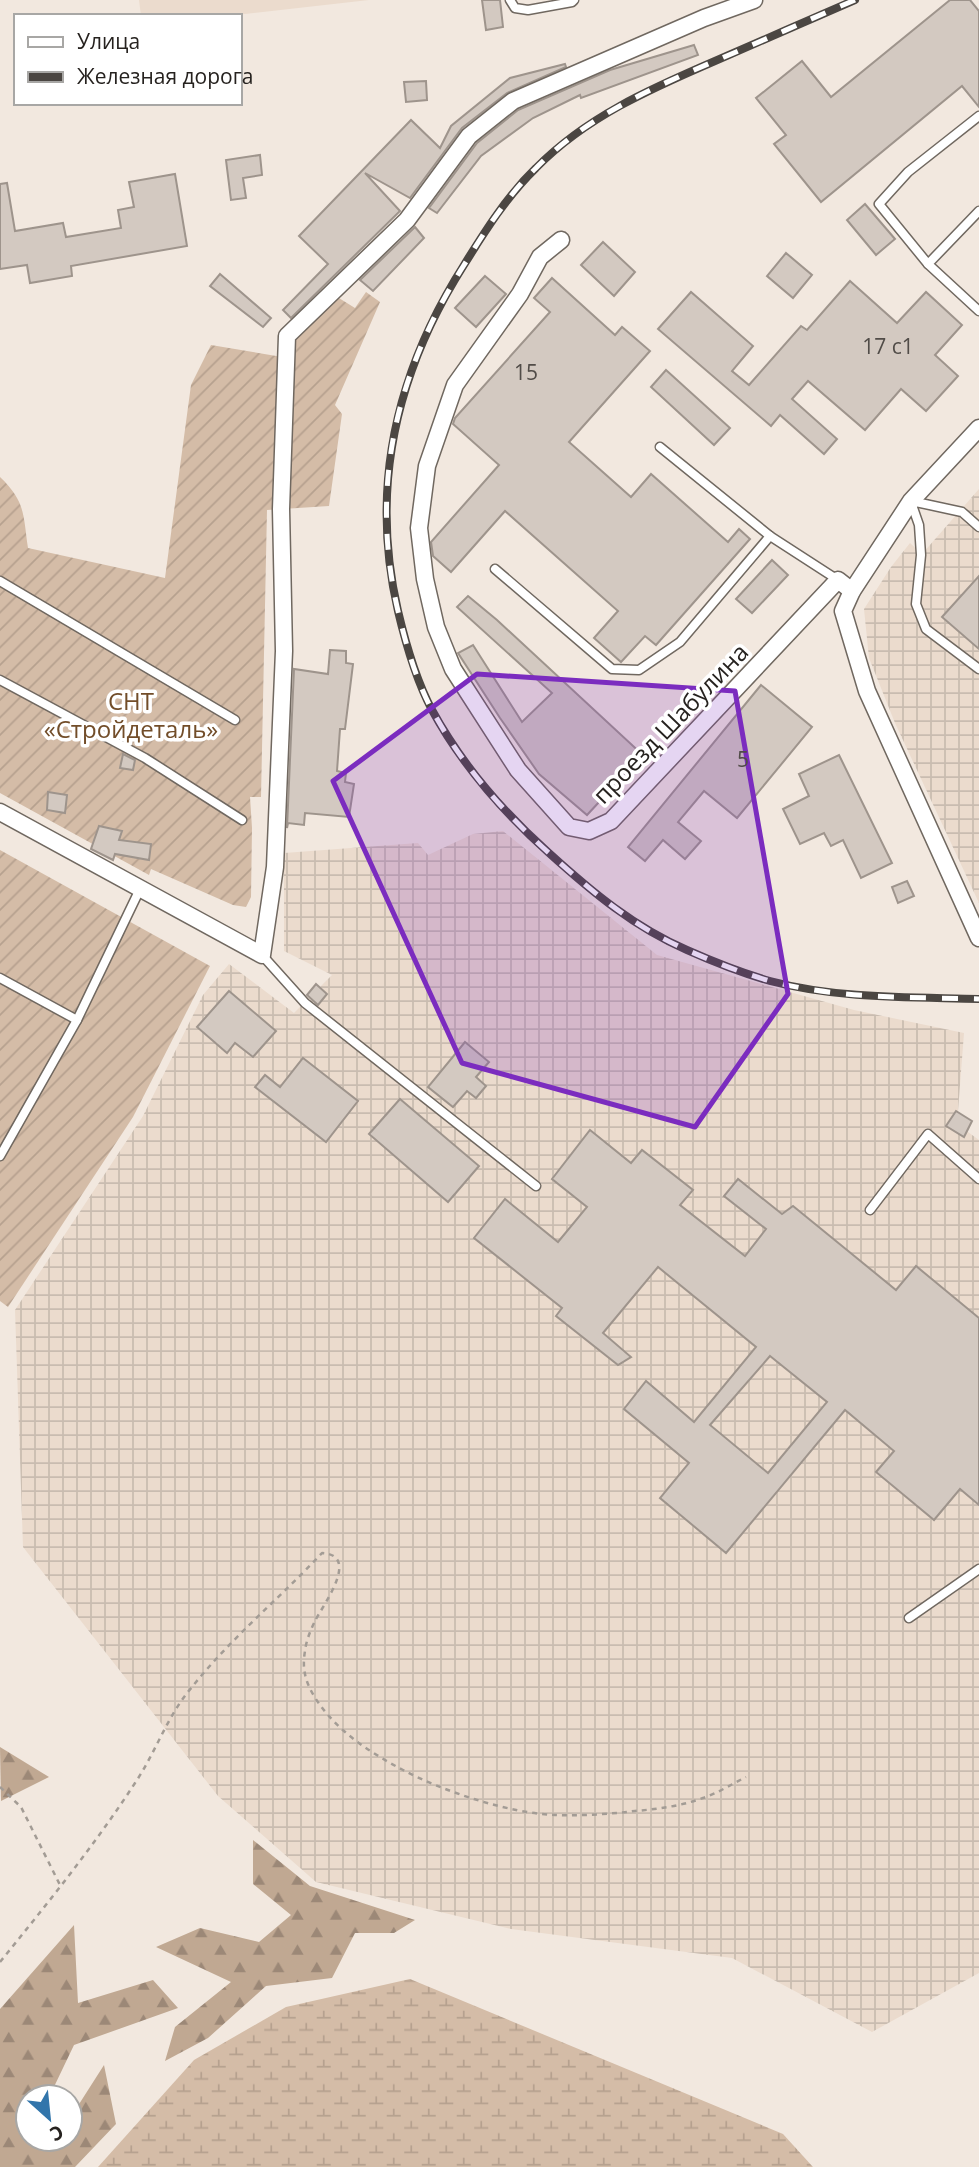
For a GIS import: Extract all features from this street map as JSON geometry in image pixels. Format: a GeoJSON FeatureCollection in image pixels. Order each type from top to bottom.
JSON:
{"type":"FeatureCollection","features":[{"type":"Feature","properties":{"kind":"street"},"geometry":{"type":"LineString","coordinates":[[0,812],[262,955],[275,867],[283,678],[281,509],[287,336],[407,220],[470,136],[513,101],[704,18],[754,0]]}},
{"type":"Feature","properties":{"kind":"street","name":"проезд Шабулина"},"geometry":{"type":"LineString","coordinates":[[561,240],[540,257],[520,294],[455,385],[427,466],[419,528],[436,627],[453,668],[517,770],[569,827],[589,831],[611,821],[838,580]]}},
{"type":"Feature","properties":{"kind":"street"},"geometry":{"type":"LineString","coordinates":[[979,428],[911,501],[852,591],[843,611],[867,691],[979,938]]}},
{"type":"Feature","properties":{"kind":"street"},"geometry":{"type":"LineString","coordinates":[[838,580],[852,591]]}},
{"type":"Feature","properties":{"kind":"lane"},"geometry":{"type":"LineString","coordinates":[[510,0],[515,8],[528,10],[574,0]]}},
{"type":"Feature","properties":{"kind":"lane"},"geometry":{"type":"LineString","coordinates":[[979,116],[908,172],[879,204],[928,264],[979,311]]}},
{"type":"Feature","properties":{"kind":"lane"},"geometry":{"type":"LineString","coordinates":[[928,264],[979,211]]}},
{"type":"Feature","properties":{"kind":"lane"},"geometry":{"type":"LineString","coordinates":[[660,447],[770,536],[838,580]]}},
{"type":"Feature","properties":{"kind":"lane"},"geometry":{"type":"LineString","coordinates":[[979,527],[962,512],[911,501],[919,526],[921,555],[916,604],[926,629],[979,669]]}},
{"type":"Feature","properties":{"kind":"lane"},"geometry":{"type":"LineString","coordinates":[[495,569],[612,669],[639,670],[680,642],[770,536]]}},
{"type":"Feature","properties":{"kind":"lane"},"geometry":{"type":"LineString","coordinates":[[0,581],[235,720]]}},
{"type":"Feature","properties":{"kind":"lane"},"geometry":{"type":"LineString","coordinates":[[0,680],[145,758],[242,820]]}},
{"type":"Feature","properties":{"kind":"lane"},"geometry":{"type":"LineString","coordinates":[[0,1156],[77,1020],[140,889]]}},
{"type":"Feature","properties":{"kind":"lane"},"geometry":{"type":"LineString","coordinates":[[262,955],[305,1003],[536,1186]]}},
{"type":"Feature","properties":{"kind":"lane"},"geometry":{"type":"LineString","coordinates":[[0,978],[77,1020]]}},
{"type":"Feature","properties":{"kind":"lane"},"geometry":{"type":"LineString","coordinates":[[870,1210],[928,1135],[979,1179]]}},
{"type":"Feature","properties":{"kind":"lane"},"geometry":{"type":"LineString","coordinates":[[909,1618],[979,1569]]}},
{"type":"Feature","properties":{"kind":"path"},"geometry":{"type":"LineString","coordinates":[[0,1962],[113,1816],[138,1779],[170,1716],[192,1686],[322,1553],[329,1553],[337,1559],[340,1571],[333,1590],[313,1623],[305,1648],[303,1673],[314,1696],[335,1724],[376,1755],[427,1782],[491,1804],[553,1815],[608,1814],[664,1808],[702,1799],[746,1777]]}},
{"type":"Feature","properties":{"kind":"path"},"geometry":{"type":"LineString","coordinates":[[0,1787],[21,1807],[60,1885]]}},
{"type":"Feature","properties":{"kind":"highlighted area"},"geometry":{"type":"Polygon","coordinates":[[[477,674],[735,691],[788,994],[695,1127],[462,1063],[333,781],[477,674]]]}},
{"type":"Feature","properties":{"kind":"shaded area"},"geometry":{"type":"Polygon","coordinates":[[[139,0],[369,0],[242,14],[141,14],[139,0]]]}},
{"type":"Feature","properties":{"kind":"shaded area"},"geometry":{"type":"Polygon","coordinates":[[[979,489],[979,903],[895,723],[869,658],[864,609],[910,543],[922,554],[979,489]]]}},
{"type":"Feature","properties":{"kind":"shaded area"},"geometry":{"type":"Polygon","coordinates":[[[503,831],[657,955],[854,1010],[964,1033],[957,1124],[979,1140],[979,1973],[872,2032],[732,1958],[511,1929],[316,1882],[218,1796],[23,1547],[15,1310],[143,1116],[203,995],[229,964],[294,1013],[332,975],[284,951],[284,853],[418,843],[428,855],[473,834],[503,831]]]}},
{"type":"Feature","properties":{"kind":"green space","name":"СНТ «Стройдеталь»"},"geometry":{"type":"Polygon","coordinates":[[[366,292],[380,302],[335,405],[342,414],[329,506],[267,510],[261,797],[250,797],[251,897],[246,907],[233,905],[151,869],[149,875],[0,793],[0,477],[15,494],[22,509],[28,548],[165,578],[191,385],[211,345],[288,358],[303,325],[334,295],[355,308],[366,292]]]}},
{"type":"Feature","properties":{"kind":"green space"},"geometry":{"type":"Polygon","coordinates":[[[0,850],[210,966],[133,1117],[8,1307],[0,1301],[0,850]]]}},
{"type":"Feature","properties":{"kind":"green space"},"geometry":{"type":"Polygon","coordinates":[[[0,1747],[49,1777],[1,1801],[0,1747]]]}},
{"type":"Feature","properties":{"kind":"green space"},"geometry":{"type":"Polygon","coordinates":[[[253,1840],[310,1886],[415,1920],[394,1933],[355,1933],[332,1978],[266,1986],[208,2038],[165,2061],[175,2027],[231,1982],[156,1947],[200,1928],[259,1942],[291,1915],[253,1884],[253,1840]]]}},
{"type":"Feature","properties":{"kind":"green space"},"geometry":{"type":"Polygon","coordinates":[[[74,1925],[78,2003],[153,1980],[178,2008],[74,2045],[56,2083],[14,2083],[14,2153],[84,2153],[84,2096],[104,2065],[116,2124],[75,2167],[0,2167],[0,2009],[74,1925]]]}},
{"type":"Feature","properties":{"kind":"green space"},"geometry":{"type":"Polygon","coordinates":[[[410,1979],[783,2134],[813,2167],[98,2167],[194,2060],[286,2007],[410,1979]]]}},
{"type":"Feature","properties":{"kind":"building"},"geometry":{"type":"Polygon","coordinates":[[[482,0],[500,0],[503,27],[486,30],[482,0]]]}},
{"type":"Feature","properties":{"kind":"building"},"geometry":{"type":"Polygon","coordinates":[[[950,0],[970,0],[979,11],[979,107],[962,86],[821,202],[774,144],[786,135],[756,98],[802,61],[831,97],[950,0]]]}},
{"type":"Feature","properties":{"kind":"building"},"geometry":{"type":"Polygon","coordinates":[[[694,45],[698,55],[581,98],[580,95],[533,118],[481,156],[437,213],[429,208],[477,143],[518,110],[610,70],[694,45]]]}},
{"type":"Feature","properties":{"kind":"building"},"geometry":{"type":"Polygon","coordinates":[[[565,64],[566,67],[507,93],[462,128],[410,198],[365,173],[400,211],[291,318],[283,310],[328,264],[299,236],[411,120],[440,148],[451,126],[510,78],[565,64]]]}},
{"type":"Feature","properties":{"kind":"building"},"geometry":{"type":"Polygon","coordinates":[[[426,81],[427,100],[406,102],[404,82],[426,81]]]}},
{"type":"Feature","properties":{"kind":"building"},"geometry":{"type":"Polygon","coordinates":[[[260,155],[262,175],[243,178],[246,198],[231,200],[226,160],[260,155]]]}},
{"type":"Feature","properties":{"kind":"building"},"geometry":{"type":"Polygon","coordinates":[[[175,174],[187,246],[71,266],[72,276],[30,283],[27,265],[0,269],[0,184],[7,183],[15,231],[63,223],[66,237],[121,228],[118,210],[134,207],[129,182],[175,174]]]}},
{"type":"Feature","properties":{"kind":"building"},"geometry":{"type":"Polygon","coordinates":[[[865,204],[895,239],[876,255],[847,220],[865,204]]]}},
{"type":"Feature","properties":{"kind":"building"},"geometry":{"type":"Polygon","coordinates":[[[415,227],[424,238],[373,291],[360,280],[415,227]]]}},
{"type":"Feature","properties":{"kind":"building"},"geometry":{"type":"Polygon","coordinates":[[[603,242],[635,272],[614,296],[581,265],[603,242]]]}},
{"type":"Feature","properties":{"kind":"building"},"geometry":{"type":"Polygon","coordinates":[[[786,253],[812,275],[793,298],[767,276],[786,253]]]}},
{"type":"Feature","properties":{"kind":"building"},"geometry":{"type":"Polygon","coordinates":[[[220,274],[271,318],[263,327],[210,286],[220,274]]]}},
{"type":"Feature","properties":{"kind":"building"},"geometry":{"type":"Polygon","coordinates":[[[485,276],[506,294],[476,327],[455,308],[485,276]]]}},
{"type":"Feature","properties":{"kind":"building"},"geometry":{"type":"Polygon","coordinates":[[[552,278],[615,335],[622,327],[650,351],[569,442],[631,497],[651,474],[728,542],[739,529],[750,539],[656,645],[645,636],[621,662],[594,638],[618,611],[505,511],[451,572],[433,556],[431,542],[499,465],[453,424],[455,418],[550,312],[534,298],[552,278]]]}},
{"type":"Feature","properties":{"kind":"building"},"geometry":{"type":"Polygon","coordinates":[[[850,281],[897,323],[926,292],[962,325],[935,355],[958,376],[926,411],[901,389],[865,430],[808,381],[792,399],[837,439],[824,454],[780,415],[771,426],[658,329],[691,292],[753,346],[732,371],[749,385],[801,326],[807,330],[850,281]]]}},
{"type":"Feature","properties":{"kind":"building"},"geometry":{"type":"Polygon","coordinates":[[[666,370],[730,428],[714,445],[651,387],[666,370]]]}},
{"type":"Feature","properties":{"kind":"building"},"geometry":{"type":"Polygon","coordinates":[[[772,560],[788,575],[752,613],[736,599],[772,560]]]}},
{"type":"Feature","properties":{"kind":"building"},"geometry":{"type":"Polygon","coordinates":[[[979,576],[979,649],[942,617],[979,576]]]}},
{"type":"Feature","properties":{"kind":"building"},"geometry":{"type":"Polygon","coordinates":[[[468,596],[645,757],[628,775],[626,773],[587,815],[539,774],[458,653],[473,645],[522,722],[552,693],[457,607],[468,596]]]}},
{"type":"Feature","properties":{"kind":"building"},"geometry":{"type":"Polygon","coordinates":[[[330,650],[346,651],[346,663],[353,664],[345,729],[340,729],[337,771],[346,773],[345,782],[354,784],[349,817],[305,813],[304,825],[288,823],[287,828],[294,669],[328,674],[330,650]]]}},
{"type":"Feature","properties":{"kind":"building"},"geometry":{"type":"Polygon","coordinates":[[[761,685],[812,727],[737,818],[704,791],[678,822],[701,841],[685,859],[663,840],[645,861],[628,847],[761,685]]]}},
{"type":"Feature","properties":{"kind":"building"},"geometry":{"type":"Polygon","coordinates":[[[123,754],[135,760],[133,770],[120,768],[123,754]]]}},
{"type":"Feature","properties":{"kind":"building"},"geometry":{"type":"Polygon","coordinates":[[[839,755],[892,863],[861,878],[843,840],[831,846],[824,833],[800,844],[783,809],[809,796],[799,774],[839,755]]]}},
{"type":"Feature","properties":{"kind":"building"},"geometry":{"type":"Polygon","coordinates":[[[48,792],[67,795],[65,813],[47,810],[48,792]]]}},
{"type":"Feature","properties":{"kind":"building"},"geometry":{"type":"Polygon","coordinates":[[[99,826],[122,831],[119,840],[151,844],[149,860],[115,854],[113,860],[91,849],[99,826]]]}},
{"type":"Feature","properties":{"kind":"building"},"geometry":{"type":"Polygon","coordinates":[[[907,881],[914,896],[898,903],[892,887],[907,881]]]}},
{"type":"Feature","properties":{"kind":"building"},"geometry":{"type":"Polygon","coordinates":[[[316,984],[327,994],[318,1005],[307,995],[316,984]]]}},
{"type":"Feature","properties":{"kind":"building"},"geometry":{"type":"Polygon","coordinates":[[[229,991],[276,1031],[253,1057],[235,1043],[227,1053],[197,1027],[229,991]]]}},
{"type":"Feature","properties":{"kind":"building"},"geometry":{"type":"Polygon","coordinates":[[[465,1042],[489,1062],[476,1077],[486,1086],[476,1098],[467,1091],[453,1107],[428,1087],[465,1042]]]}},
{"type":"Feature","properties":{"kind":"building"},"geometry":{"type":"Polygon","coordinates":[[[303,1058],[358,1101],[326,1142],[255,1087],[265,1075],[280,1087],[303,1058]]]}},
{"type":"Feature","properties":{"kind":"building"},"geometry":{"type":"Polygon","coordinates":[[[400,1099],[479,1166],[448,1202],[369,1134],[400,1099]]]}},
{"type":"Feature","properties":{"kind":"building"},"geometry":{"type":"Polygon","coordinates":[[[956,1111],[972,1121],[964,1137],[946,1126],[956,1111]]]}},
{"type":"Feature","properties":{"kind":"building"},"geometry":{"type":"Polygon","coordinates":[[[590,1130],[631,1163],[642,1150],[693,1190],[680,1205],[745,1256],[766,1229],[724,1196],[738,1179],[782,1214],[793,1206],[896,1290],[916,1266],[979,1318],[979,1505],[960,1489],[934,1520],[876,1472],[894,1451],[845,1410],[726,1553],[660,1498],[689,1463],[624,1409],[646,1381],[694,1422],[756,1347],[658,1267],[603,1333],[631,1357],[618,1365],[556,1316],[562,1308],[474,1238],[505,1199],[558,1242],[587,1207],[552,1179],[590,1130]],[[770,1356],[710,1425],[768,1473],[827,1402],[770,1356]]]}},
{"type":"Feature","properties":{"kind":"railway"},"geometry":{"type":"LineString","coordinates":[[855,0],[667,82],[620,106],[597,119],[555,150],[515,190],[480,239],[440,305],[406,389],[395,431],[388,475],[390,565],[398,611],[416,674],[426,699],[456,750],[516,821],[614,908],[649,931],[687,950],[770,981],[848,994],[979,999]]}}]}
